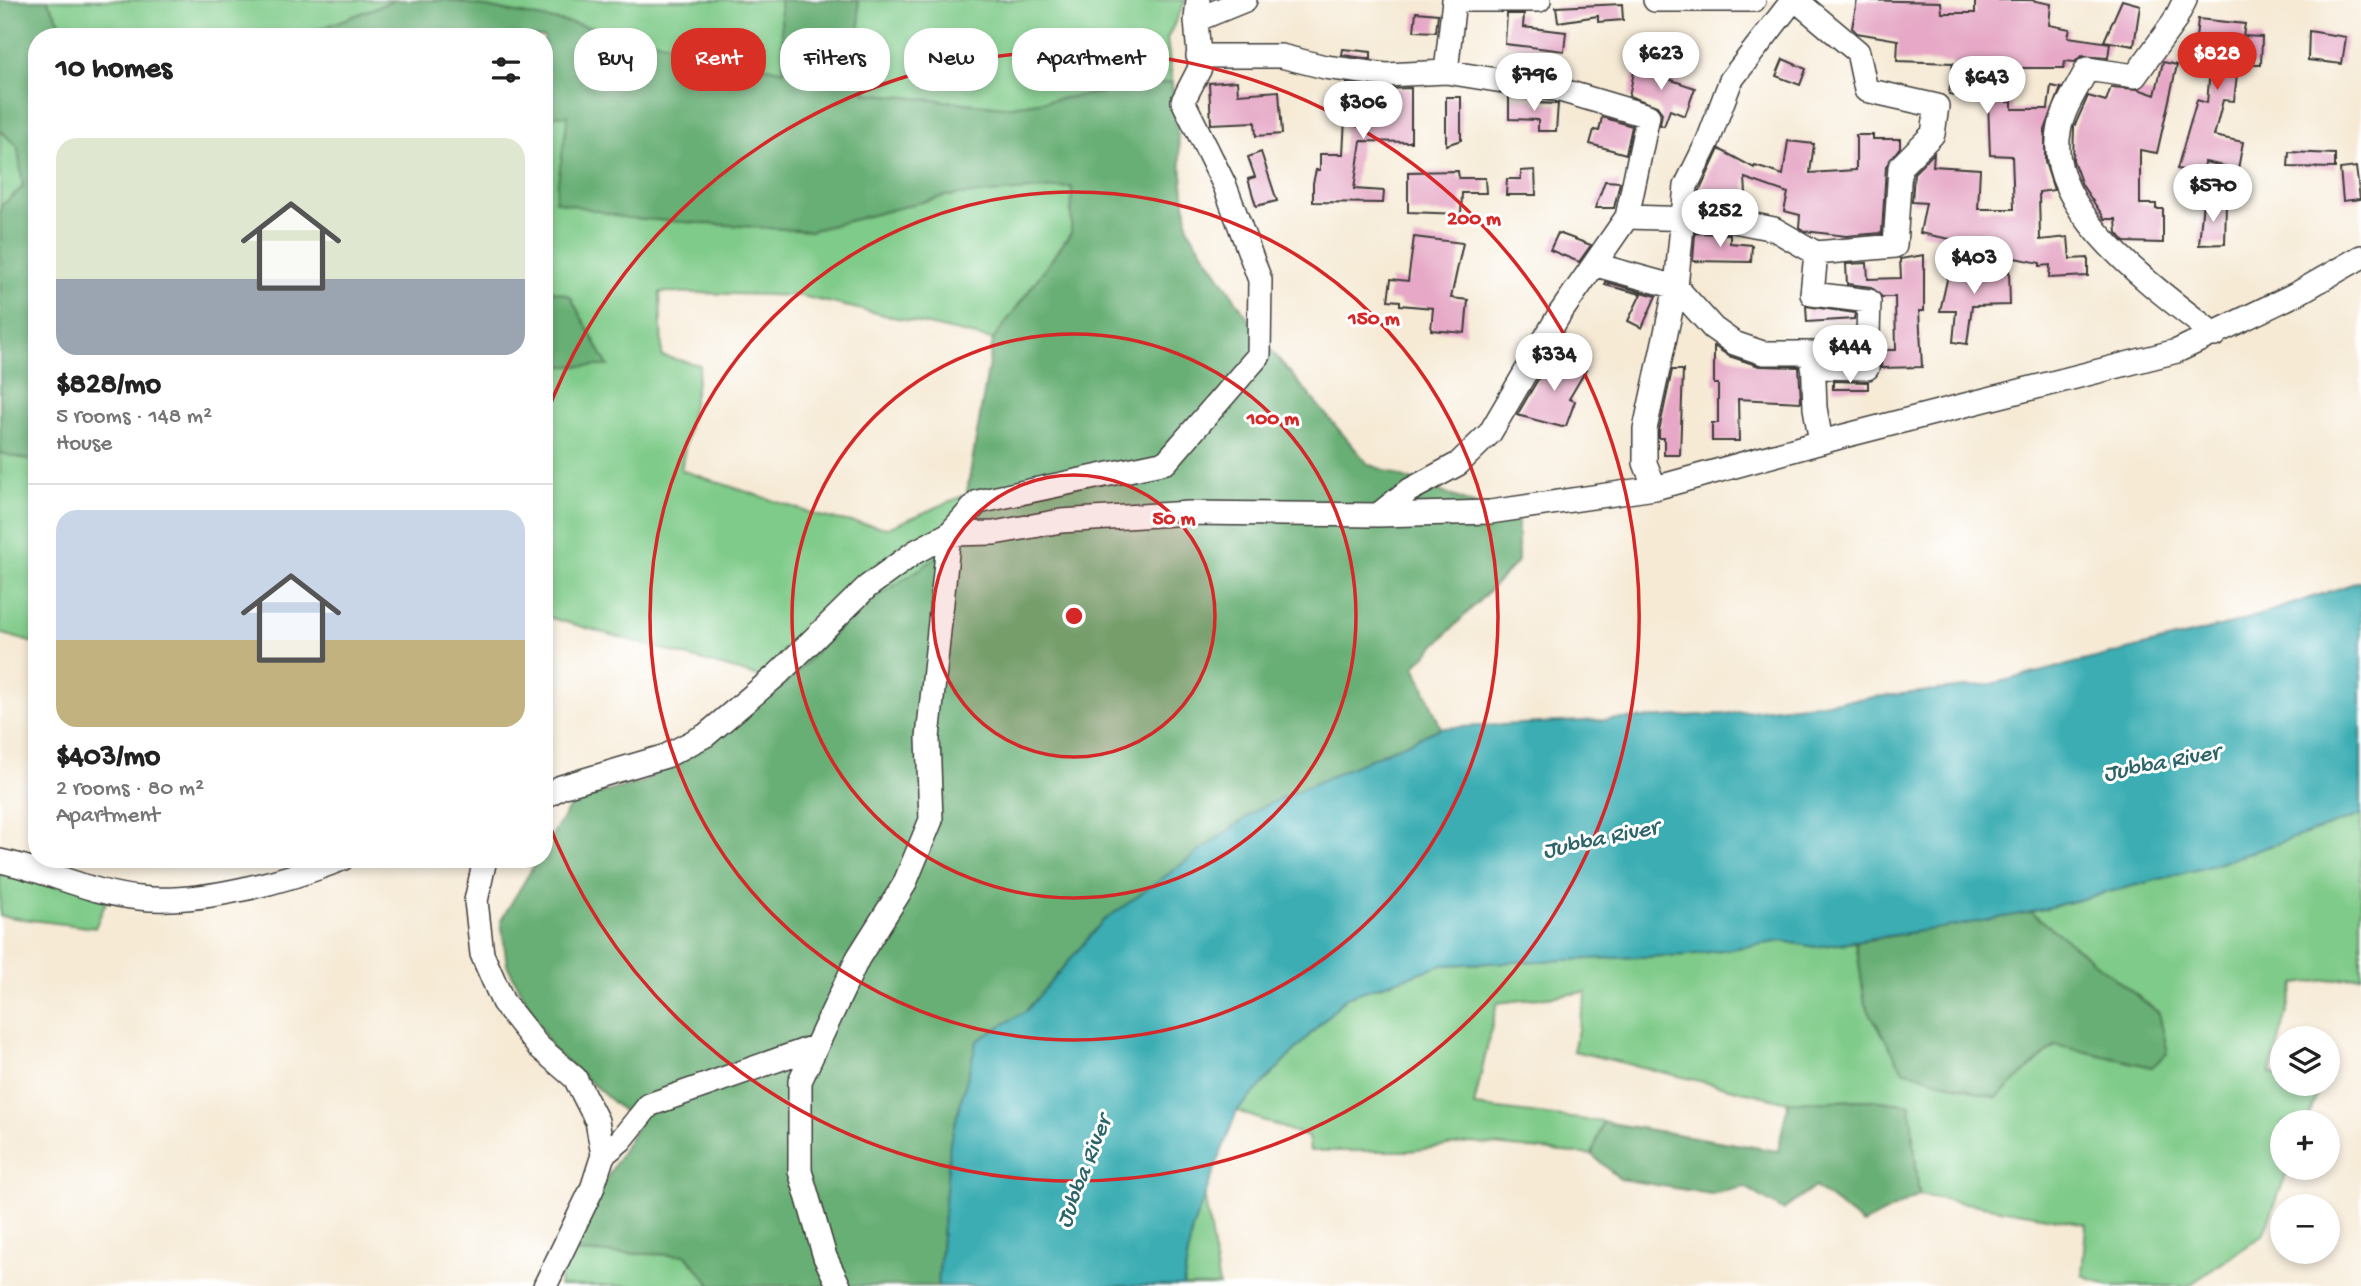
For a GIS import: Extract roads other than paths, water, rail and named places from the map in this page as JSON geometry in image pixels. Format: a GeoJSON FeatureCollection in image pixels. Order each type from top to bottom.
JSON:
{"type":"FeatureCollection","features":[{"type":"Feature","properties":{"kind":"street"},"geometry":{"type":"LineString","coordinates":[[553,791],[666,756],[706,735],[778,674],[867,587],[915,552],[950,534],[978,502],[1166,462],[1259,355],[1260,280],[1225,186],[1183,101],[1200,68],[1197,10],[1245,0]]}},
{"type":"Feature","properties":{"kind":"street"},"geometry":{"type":"LineString","coordinates":[[1446,0],[1539,0]]}},
{"type":"Feature","properties":{"kind":"street"},"geometry":{"type":"LineString","coordinates":[[1446,72],[1454,0]]}},
{"type":"Feature","properties":{"kind":"street"},"geometry":{"type":"LineString","coordinates":[[1655,0],[1754,0]]}},
{"type":"Feature","properties":{"kind":"street"},"geometry":{"type":"LineString","coordinates":[[1627,216],[1682,218],[1730,220],[1774,229],[1816,253],[1895,246],[1900,167],[1933,134],[1937,106],[1866,90],[1858,52],[1795,0],[1731,80],[1708,141],[1686,186],[1682,218],[1676,287],[1645,429],[1645,463],[1655,488]]}},
{"type":"Feature","properties":{"kind":"street"},"geometry":{"type":"LineString","coordinates":[[2185,0],[2174,22],[2135,76],[2087,69],[2065,112],[2058,134],[2062,176],[2098,235],[2133,270],[2215,335]]}},
{"type":"Feature","properties":{"kind":"street"},"geometry":{"type":"LineString","coordinates":[[1198,56],[1281,56],[1325,67],[1386,75],[1446,72],[1560,90],[1648,116],[1627,216],[1596,265],[1559,314],[1490,433],[1458,464],[1408,491],[1378,515]]}},
{"type":"Feature","properties":{"kind":"street"},"geometry":{"type":"LineString","coordinates":[[1813,367],[1867,368],[1869,301],[1812,294],[1816,253]]}},
{"type":"Feature","properties":{"kind":"street"},"geometry":{"type":"LineString","coordinates":[[950,534],[993,533],[1061,521],[1189,513],[1378,515],[1490,512],[1655,488],[1821,442],[2177,351],[2298,293],[2361,257]]}},
{"type":"Feature","properties":{"kind":"street"},"geometry":{"type":"LineString","coordinates":[[1596,265],[1676,287],[1723,336],[1763,353],[1813,353],[1821,442]]}},
{"type":"Feature","properties":{"kind":"street"},"geometry":{"type":"LineString","coordinates":[[839,1286],[825,1257],[800,1171],[800,1081],[814,1046],[858,958],[904,885],[931,820],[928,738],[950,534]]}},
{"type":"Feature","properties":{"kind":"street"},"geometry":{"type":"LineString","coordinates":[[0,861],[138,898],[191,898],[301,875],[319,868]]}},
{"type":"Feature","properties":{"kind":"street"},"geometry":{"type":"LineString","coordinates":[[483,868],[476,901],[482,954],[503,1002],[538,1046],[575,1078],[597,1121],[603,1155],[592,1189],[545,1286]]}},
{"type":"Feature","properties":{"kind":"street"},"geometry":{"type":"LineString","coordinates":[[603,1155],[621,1140],[649,1105],[814,1046]]}},
{"type":"Feature","properties":{"kind":"water","name":"Jubba River"},"geometry":{"type":"Polygon","coordinates":[[[2361,581],[2361,815],[2211,866],[2031,912],[1954,926],[1815,947],[1782,941],[1689,955],[1443,965],[1346,997],[1237,1111],[1192,1229],[1183,1286],[938,1286],[950,1142],[977,1041],[1027,1010],[1102,922],[1261,807],[1441,728],[1724,714],[1991,684],[2235,623],[2361,581]]]}}]}
